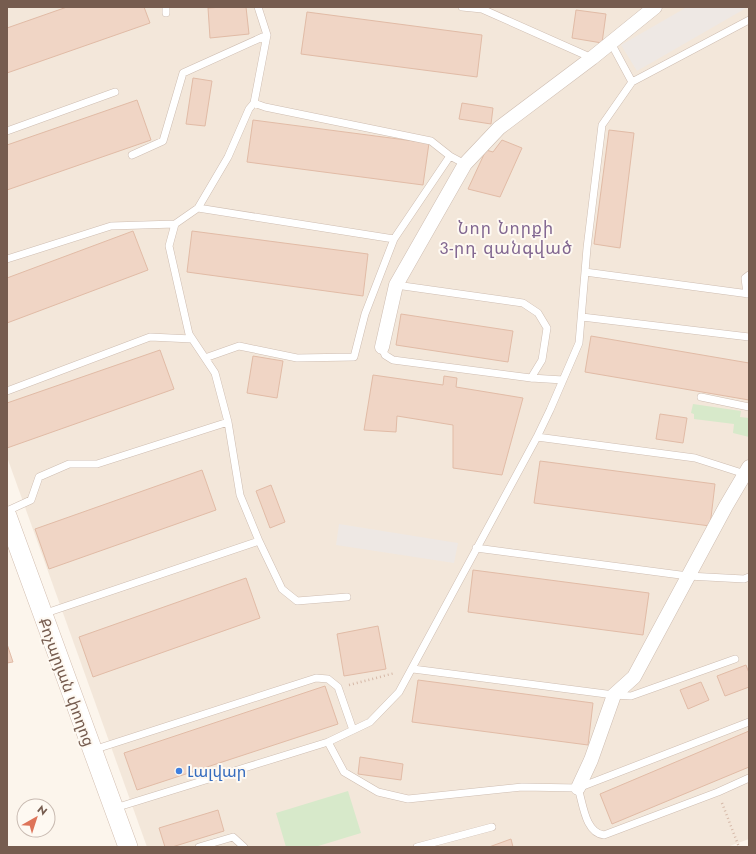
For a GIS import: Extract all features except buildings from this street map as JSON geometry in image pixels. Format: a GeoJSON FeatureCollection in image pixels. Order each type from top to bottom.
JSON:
{"type":"FeatureCollection","features":[{"type":"Feature","properties":{"kind":"street"},"geometry":{"type":"LineString","coordinates":[[382,348],[396,285],[465,164],[499,128],[592,58],[655,7]]}},
{"type":"Feature","properties":{"kind":"street"},"geometry":{"type":"LineString","coordinates":[[578,788],[591,760],[614,695],[634,677],[747,470]]}},
{"type":"Feature","properties":{"kind":"street","name":"Քոչարյան փողոց"},"geometry":{"type":"LineString","coordinates":[[7,516],[128,847]]}},
{"type":"Feature","properties":{"kind":"lane"},"geometry":{"type":"LineString","coordinates":[[7,260],[111,226],[175,224],[198,208],[228,157],[249,110],[254,103],[267,35],[258,7]]}},
{"type":"Feature","properties":{"kind":"lane"},"geometry":{"type":"LineString","coordinates":[[462,7],[482,9],[592,58]]}},
{"type":"Feature","properties":{"kind":"lane"},"geometry":{"type":"LineString","coordinates":[[114,808],[328,742],[370,722],[399,692],[413,669],[536,437],[579,343],[585,272],[602,125],[632,82],[749,20]]}},
{"type":"Feature","properties":{"kind":"lane"},"geometry":{"type":"LineString","coordinates":[[132,155],[163,141],[183,73],[267,35]]}},
{"type":"Feature","properties":{"kind":"lane"},"geometry":{"type":"LineString","coordinates":[[610,43],[632,82]]}},
{"type":"Feature","properties":{"kind":"lane"},"geometry":{"type":"LineString","coordinates":[[7,131],[115,92]]}},
{"type":"Feature","properties":{"kind":"lane"},"geometry":{"type":"LineString","coordinates":[[254,103],[265,107],[431,141],[450,156],[465,164]]}},
{"type":"Feature","properties":{"kind":"lane"},"geometry":{"type":"LineString","coordinates":[[205,358],[239,346],[297,358],[354,357],[365,314],[394,240],[450,156]]}},
{"type":"Feature","properties":{"kind":"lane"},"geometry":{"type":"LineString","coordinates":[[198,208],[394,240]]}},
{"type":"Feature","properties":{"kind":"lane"},"geometry":{"type":"LineString","coordinates":[[175,224],[169,246],[189,334],[215,373],[228,422],[240,495],[259,541],[282,589],[297,601],[347,597]]}},
{"type":"Feature","properties":{"kind":"lane"},"geometry":{"type":"LineString","coordinates":[[585,272],[748,294],[745,278],[749,275]]}},
{"type":"Feature","properties":{"kind":"lane"},"geometry":{"type":"LineString","coordinates":[[396,285],[523,304],[538,313],[547,328],[542,360],[531,378]]}},
{"type":"Feature","properties":{"kind":"lane"},"geometry":{"type":"LineString","coordinates":[[582,317],[749,338]]}},
{"type":"Feature","properties":{"kind":"lane"},"geometry":{"type":"LineString","coordinates":[[7,391],[150,337],[192,339]]}},
{"type":"Feature","properties":{"kind":"lane"},"geometry":{"type":"LineString","coordinates":[[382,348],[385,355],[393,360],[531,378],[563,380]]}},
{"type":"Feature","properties":{"kind":"lane"},"geometry":{"type":"LineString","coordinates":[[701,398],[749,407]]}},
{"type":"Feature","properties":{"kind":"lane"},"geometry":{"type":"LineString","coordinates":[[7,511],[31,500],[39,477],[69,464],[98,464],[228,422]]}},
{"type":"Feature","properties":{"kind":"lane"},"geometry":{"type":"LineString","coordinates":[[536,437],[695,458],[747,470]]}},
{"type":"Feature","properties":{"kind":"lane"},"geometry":{"type":"LineString","coordinates":[[43,614],[259,541]]}},
{"type":"Feature","properties":{"kind":"lane"},"geometry":{"type":"LineString","coordinates":[[476,548],[688,576],[744,579],[749,577]]}},
{"type":"Feature","properties":{"kind":"lane"},"geometry":{"type":"LineString","coordinates":[[413,669],[631,696],[735,659]]}},
{"type":"Feature","properties":{"kind":"lane"},"geometry":{"type":"LineString","coordinates":[[92,750],[316,678],[328,679],[338,688],[353,730]]}},
{"type":"Feature","properties":{"kind":"lane"},"geometry":{"type":"LineString","coordinates":[[328,742],[344,772],[378,792],[408,799],[522,787],[578,788],[749,722]]}},
{"type":"Feature","properties":{"kind":"lane"},"geometry":{"type":"LineString","coordinates":[[578,788],[590,828],[597,834],[604,835],[718,792],[749,778]]}},
{"type":"Feature","properties":{"kind":"lane"},"geometry":{"type":"LineString","coordinates":[[417,847],[492,827]]}},
{"type":"Feature","properties":{"kind":"lane"},"geometry":{"type":"LineString","coordinates":[[199,847],[233,837],[244,847]]}},
{"type":"Feature","properties":{"kind":"path"},"geometry":{"type":"LineString","coordinates":[[338,688],[413,669]]}},
{"type":"Feature","properties":{"kind":"path"},"geometry":{"type":"LineString","coordinates":[[718,792],[739,847]]}},
{"type":"Feature","properties":{"kind":"shaded area"},"geometry":{"type":"Polygon","coordinates":[[[7,7],[749,7],[749,839],[727,847],[147,847],[7,457],[7,7]]]}},
{"type":"Feature","properties":{"kind":"shaded area"},"geometry":{"type":"Polygon","coordinates":[[[687,7],[748,7],[637,71],[621,45],[687,7]]]}},
{"type":"Feature","properties":{"kind":"shaded area"},"geometry":{"type":"Polygon","coordinates":[[[339,524],[458,543],[454,563],[336,545],[339,524]]]}},
{"type":"Feature","properties":{"kind":"green space"},"geometry":{"type":"Polygon","coordinates":[[[693,404],[741,411],[740,417],[749,418],[749,437],[733,433],[734,424],[694,419],[694,414],[691,413],[693,404]]]}},
{"type":"Feature","properties":{"kind":"green space"},"geometry":{"type":"Polygon","coordinates":[[[348,791],[361,833],[315,847],[286,847],[276,813],[348,791]]]}},
{"type":"Feature","properties":{"kind":"place","name":"Լալվար"},"geometry":{"type":"Point","coordinates":[179,771]}},
{"type":"Feature","properties":{"kind":"district","name":"Նոր Նորքի 3-րդ զանգված"},"geometry":{"type":"Point","coordinates":[506,238]}}]}
